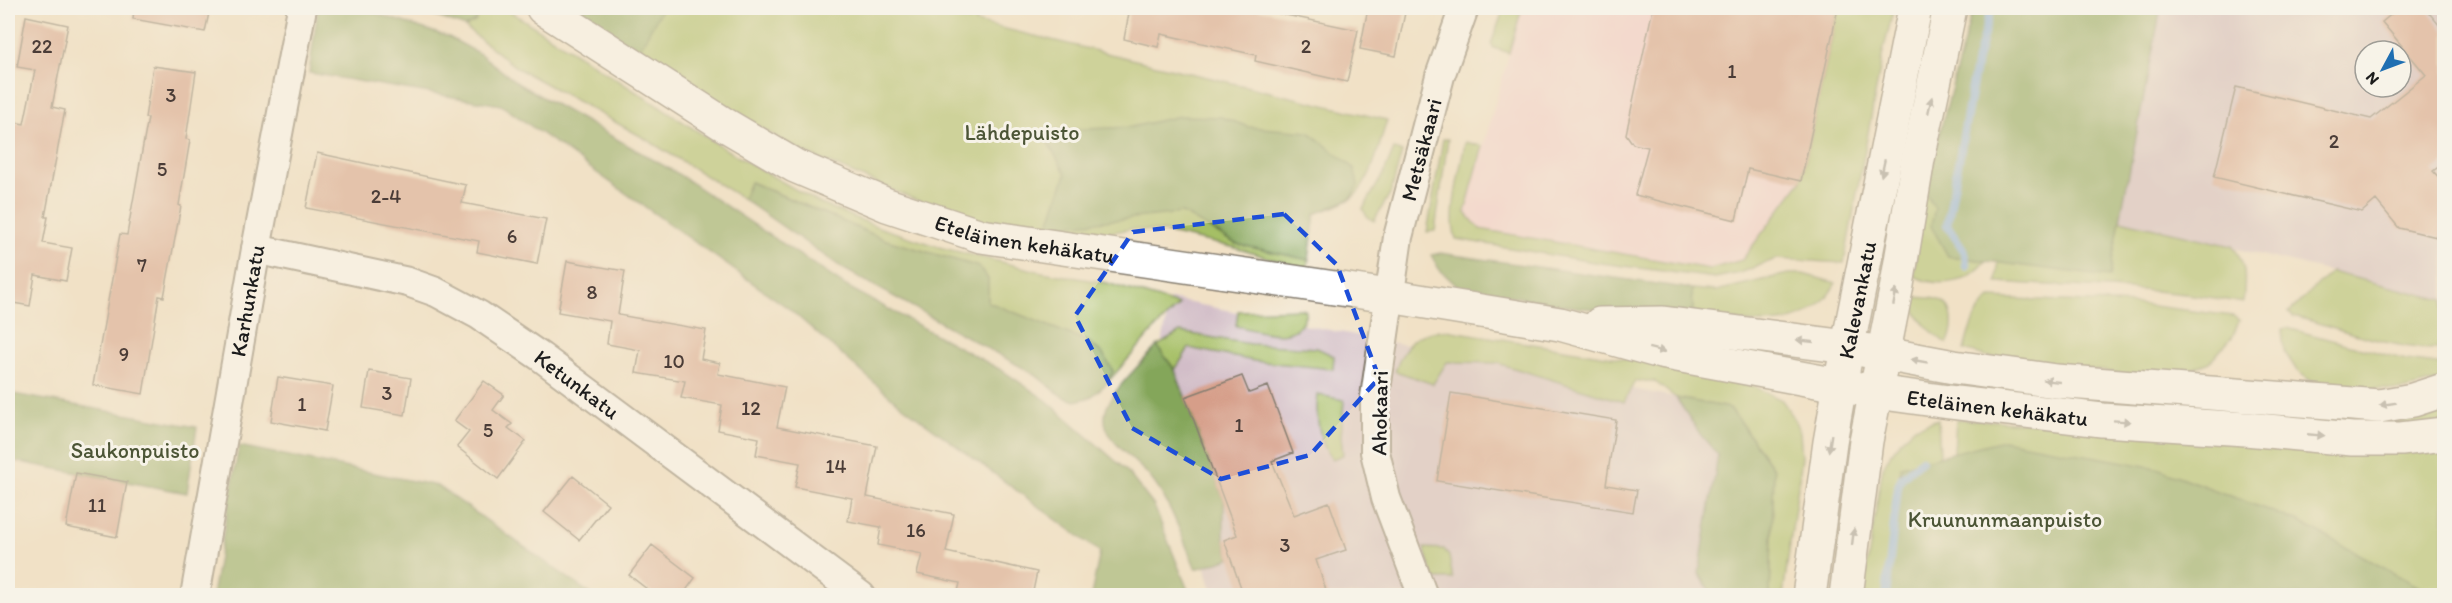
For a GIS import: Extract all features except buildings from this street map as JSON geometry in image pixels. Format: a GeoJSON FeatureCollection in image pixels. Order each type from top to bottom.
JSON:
{"type":"FeatureCollection","features":[{"type":"Feature","properties":{"kind":"street","name":"Karhunkatu"},"geometry":{"type":"LineString","coordinates":[[195,596],[256,249],[302,8]]}},
{"type":"Feature","properties":{"kind":"street","name":"Eteläinen kehäkatu"},"geometry":{"type":"LineString","coordinates":[[543,8],[722,123],[786,160],[887,205],[981,236],[1389,296],[1560,324],[1661,351],[1876,392],[2102,420],[2246,429],[2352,439],[2401,439],[2445,434]]}},
{"type":"Feature","properties":{"kind":"street","name":"Metsäkaari"},"geometry":{"type":"LineString","coordinates":[[1389,296],[1398,237],[1426,126],[1440,76],[1464,8]]}},
{"type":"Feature","properties":{"kind":"street","name":"Kalevankatu"},"geometry":{"type":"LineString","coordinates":[[1809,596],[1840,385],[1915,8]]}},
{"type":"Feature","properties":{"kind":"street","name":"Kalevankatu"},"geometry":{"type":"LineString","coordinates":[[1846,596],[1866,441],[1918,159],[1950,8]]}},
{"type":"Feature","properties":{"kind":"street","name":"Ketunkatu"},"geometry":{"type":"LineString","coordinates":[[256,249],[408,282],[436,292],[479,315],[541,357],[861,596]]}},
{"type":"Feature","properties":{"kind":"street","name":"Ahokaari"},"geometry":{"type":"LineString","coordinates":[[1389,296],[1375,397],[1375,452],[1386,498],[1423,596]]}},
{"type":"Feature","properties":{"kind":"street","name":"Eteläinen kehäkatu"},"geometry":{"type":"LineString","coordinates":[[1560,324],[1663,323],[1847,347],[2056,381],[2379,406],[2413,400],[2445,390]]}},
{"type":"Feature","properties":{"kind":"highlighted area"},"geometry":{"type":"Polygon","coordinates":[[[1284,214],[1337,265],[1379,378],[1310,455],[1221,479],[1132,428],[1075,316],[1133,232],[1284,214]]]}},
{"type":"Feature","properties":{"kind":"shaded area"},"geometry":{"type":"Polygon","coordinates":[[[1522,8],[1847,8],[1808,238],[1710,269],[1480,229],[1465,212],[1522,8]]]}},
{"type":"Feature","properties":{"kind":"shaded area"},"geometry":{"type":"Polygon","coordinates":[[[2161,8],[2444,8],[2444,300],[2120,220],[2161,8]]]}},
{"type":"Feature","properties":{"kind":"shaded area"},"geometry":{"type":"Polygon","coordinates":[[[1170,299],[1730,408],[1758,595],[1214,595],[1151,407],[1170,299]]]}},
{"type":"Feature","properties":{"kind":"green space"},"geometry":{"type":"Polygon","coordinates":[[[318,8],[360,8],[449,37],[480,54],[519,84],[675,172],[846,286],[1003,371],[1046,400],[1126,470],[1154,506],[1190,595],[1091,595],[1100,552],[893,399],[788,308],[501,105],[309,73],[318,8]]]}},
{"type":"Feature","properties":{"kind":"green space"},"geometry":{"type":"Polygon","coordinates":[[[412,8],[479,8],[476,21],[465,27],[412,8]]]}},
{"type":"Feature","properties":{"kind":"green space"},"geometry":{"type":"Polygon","coordinates":[[[479,8],[505,8],[730,152],[821,204],[881,228],[943,248],[1042,272],[1107,283],[1179,305],[1106,384],[1113,371],[1027,319],[988,302],[988,279],[979,267],[886,240],[751,182],[743,199],[644,138],[517,68],[465,27],[476,21],[479,8]]]}},
{"type":"Feature","properties":{"kind":"green space","name":"Lähdepuisto"},"geometry":{"type":"Polygon","coordinates":[[[570,8],[915,8],[969,21],[972,8],[979,8],[976,22],[1387,120],[1374,161],[1360,190],[1345,202],[1315,214],[1307,269],[1232,247],[1164,232],[1131,229],[1095,235],[1067,236],[1000,227],[937,209],[803,152],[733,112],[570,8]]]}},
{"type":"Feature","properties":{"kind":"green space"},"geometry":{"type":"Polygon","coordinates":[[[570,8],[662,8],[638,52],[570,8]]]}},
{"type":"Feature","properties":{"kind":"green space"},"geometry":{"type":"Polygon","coordinates":[[[1504,8],[1522,8],[1509,53],[1494,48],[1491,44],[1504,8]]]}},
{"type":"Feature","properties":{"kind":"green space"},"geometry":{"type":"Polygon","coordinates":[[[1838,8],[1894,8],[1883,52],[1844,263],[1776,259],[1740,273],[1715,278],[1593,262],[1456,239],[1454,205],[1465,142],[1483,146],[1465,212],[1480,229],[1710,269],[1742,260],[1801,181],[1838,8]]]}},
{"type":"Feature","properties":{"kind":"green space"},"geometry":{"type":"Polygon","coordinates":[[[1973,8],[2161,8],[2109,277],[1948,256],[1931,226],[1935,208],[1924,191],[1973,8]]]}},
{"type":"Feature","properties":{"kind":"green space"},"geometry":{"type":"Polygon","coordinates":[[[1180,116],[1221,117],[1249,127],[1309,132],[1354,168],[1358,185],[1351,198],[1315,214],[1309,260],[1236,244],[1182,213],[1048,227],[1066,174],[1041,131],[1131,127],[1180,116]]]}},
{"type":"Feature","properties":{"kind":"green space"},"geometry":{"type":"Polygon","coordinates":[[[1443,139],[1448,139],[1435,231],[1427,232],[1443,139]]]}},
{"type":"Feature","properties":{"kind":"green space"},"geometry":{"type":"Polygon","coordinates":[[[1394,149],[1402,152],[1391,192],[1374,221],[1367,217],[1363,209],[1384,173],[1394,149]]]}},
{"type":"Feature","properties":{"kind":"green space"},"geometry":{"type":"Polygon","coordinates":[[[750,182],[886,240],[979,267],[988,279],[988,302],[1089,342],[1103,354],[1113,371],[1106,384],[1091,397],[1076,401],[1063,397],[1034,374],[844,269],[743,199],[750,182]]]}},
{"type":"Feature","properties":{"kind":"green space"},"geometry":{"type":"Polygon","coordinates":[[[1924,191],[1935,208],[1948,256],[1986,261],[1962,279],[1943,283],[1914,276],[1924,191]]]}},
{"type":"Feature","properties":{"kind":"green space"},"geometry":{"type":"Polygon","coordinates":[[[2120,220],[2232,246],[2243,266],[2245,280],[2243,303],[2152,291],[1997,282],[1998,262],[2109,276],[2120,220]]]}},
{"type":"Feature","properties":{"kind":"green space"},"geometry":{"type":"Polygon","coordinates":[[[1440,253],[1692,289],[1693,315],[1581,308],[1458,287],[1439,269],[1431,255],[1440,253]]]}},
{"type":"Feature","properties":{"kind":"green space"},"geometry":{"type":"Polygon","coordinates":[[[2331,272],[2444,300],[2444,349],[2426,349],[2388,343],[2293,316],[2289,312],[2331,272]]]}},
{"type":"Feature","properties":{"kind":"green space"},"geometry":{"type":"Polygon","coordinates":[[[1788,274],[1803,274],[1836,283],[1823,301],[1808,313],[1791,320],[1753,323],[1693,315],[1692,289],[1716,291],[1788,274]]]}},
{"type":"Feature","properties":{"kind":"green space"},"geometry":{"type":"Polygon","coordinates":[[[1912,297],[1936,299],[1948,306],[1952,325],[1947,344],[1920,318],[1912,297]]]}},
{"type":"Feature","properties":{"kind":"green space"},"geometry":{"type":"Polygon","coordinates":[[[1990,298],[2136,304],[2233,316],[2239,320],[2233,336],[2210,362],[2181,373],[2125,374],[1989,357],[1964,350],[1973,322],[1990,298]]]}},
{"type":"Feature","properties":{"kind":"green space"},"geometry":{"type":"Polygon","coordinates":[[[1302,309],[1306,311],[1302,322],[1288,333],[1268,333],[1236,326],[1238,311],[1302,309]]]}},
{"type":"Feature","properties":{"kind":"green space"},"geometry":{"type":"Polygon","coordinates":[[[2287,328],[2406,360],[2444,365],[2444,380],[2401,390],[2327,387],[2311,381],[2297,371],[2284,351],[2282,329],[2287,328]]]}},
{"type":"Feature","properties":{"kind":"green space"},"geometry":{"type":"Polygon","coordinates":[[[1446,330],[1662,365],[1755,387],[1782,400],[1794,418],[1800,433],[1802,457],[1783,595],[1770,595],[1774,470],[1730,408],[1676,398],[1654,381],[1635,381],[1624,402],[1497,363],[1447,362],[1433,384],[1395,371],[1403,353],[1413,340],[1426,333],[1446,330]]]}},
{"type":"Feature","properties":{"kind":"green space"},"geometry":{"type":"Polygon","coordinates":[[[1180,332],[1250,344],[1317,348],[1334,356],[1333,369],[1254,361],[1189,348],[1175,370],[1157,346],[1180,332]]]}},
{"type":"Feature","properties":{"kind":"green space"},"geometry":{"type":"Polygon","coordinates":[[[1157,346],[1175,370],[1224,500],[1224,540],[1230,558],[1196,569],[1164,497],[1149,476],[1113,440],[1105,423],[1105,414],[1112,397],[1157,346]]]}},
{"type":"Feature","properties":{"kind":"green space","name":"Saukonpuisto"},"geometry":{"type":"Polygon","coordinates":[[[8,393],[197,427],[187,493],[8,460],[8,393]]]}},
{"type":"Feature","properties":{"kind":"green space"},"geometry":{"type":"Polygon","coordinates":[[[1318,395],[1344,400],[1341,436],[1343,455],[1332,459],[1324,445],[1319,428],[1318,395]]]}},
{"type":"Feature","properties":{"kind":"green space"},"geometry":{"type":"Polygon","coordinates":[[[1676,398],[1730,408],[1774,470],[1770,595],[1712,595],[1699,573],[1718,455],[1700,434],[1676,398]]]}},
{"type":"Feature","properties":{"kind":"green space"},"geometry":{"type":"Polygon","coordinates":[[[2444,402],[2444,422],[2425,425],[2298,423],[2284,416],[2277,407],[2444,402]]]}},
{"type":"Feature","properties":{"kind":"green space"},"geometry":{"type":"Polygon","coordinates":[[[1938,419],[1940,456],[1901,466],[1886,595],[1862,596],[1883,466],[1900,441],[1915,427],[1938,419]]]}},
{"type":"Feature","properties":{"kind":"green space"},"geometry":{"type":"Polygon","coordinates":[[[1956,419],[2444,444],[2444,595],[2434,595],[1954,452],[1956,419]]]}},
{"type":"Feature","properties":{"kind":"green space","name":"Kruununmaanpuisto"},"geometry":{"type":"Polygon","coordinates":[[[2003,440],[2157,468],[2299,522],[2434,595],[1886,595],[1901,466],[2003,440]]]}},
{"type":"Feature","properties":{"kind":"green space"},"geometry":{"type":"Polygon","coordinates":[[[239,446],[438,486],[592,595],[212,595],[239,446]]]}},
{"type":"Feature","properties":{"kind":"green space"},"geometry":{"type":"Polygon","coordinates":[[[1424,548],[1444,549],[1449,556],[1453,579],[1434,579],[1424,548]]]}},
{"type":"Feature","properties":{"kind":"waterway"},"geometry":{"type":"LineString","coordinates":[[1966,266],[1965,252],[1947,225],[1977,60],[1991,8]]}},
{"type":"Feature","properties":{"kind":"waterway"},"geometry":{"type":"LineString","coordinates":[[1886,596],[1898,486],[1902,477],[1922,460]]}}]}
